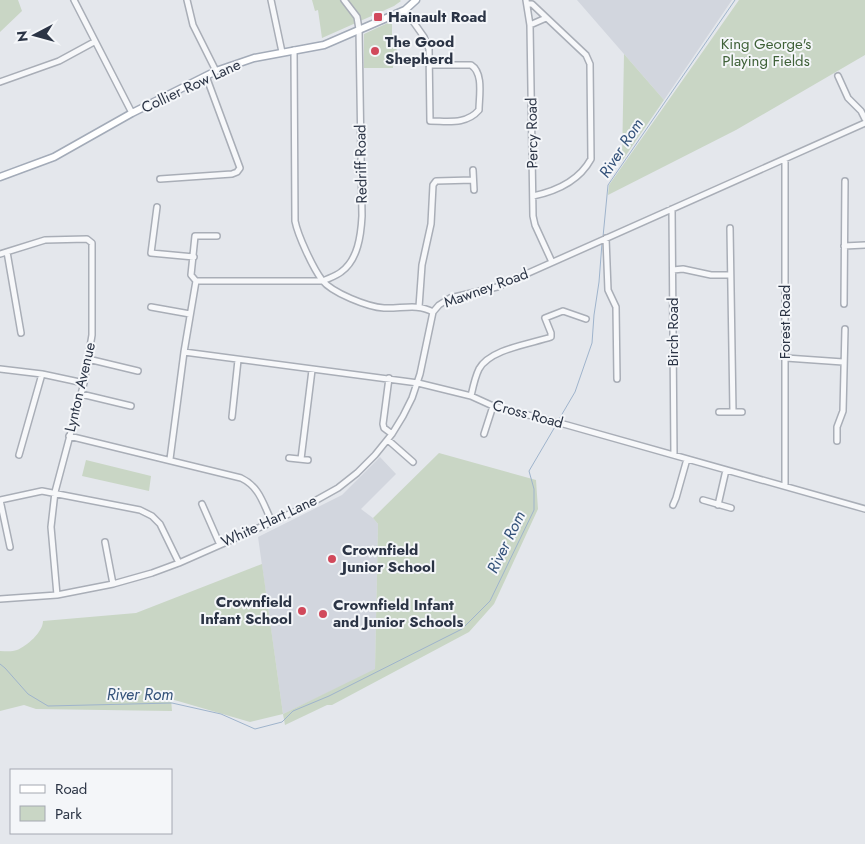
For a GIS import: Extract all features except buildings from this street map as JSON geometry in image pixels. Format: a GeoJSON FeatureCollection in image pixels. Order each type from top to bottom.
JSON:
{"type":"FeatureCollection","features":[{"type":"Feature","properties":{"kind":"main road","name":"Collier Row Lane"},"geometry":{"type":"LineString","coordinates":[[0,177],[54,157],[132,113],[216,71],[254,58],[324,45],[405,10],[416,0]]}},
{"type":"Feature","properties":{"kind":"street"},"geometry":{"type":"LineString","coordinates":[[74,0],[132,113]]}},
{"type":"Feature","properties":{"kind":"street"},"geometry":{"type":"LineString","coordinates":[[187,0],[193,25],[216,71]]}},
{"type":"Feature","properties":{"kind":"street"},"geometry":{"type":"LineString","coordinates":[[271,0],[282,52]]}},
{"type":"Feature","properties":{"kind":"street"},"geometry":{"type":"LineString","coordinates":[[344,0],[357,17],[359,29]]}},
{"type":"Feature","properties":{"kind":"street"},"geometry":{"type":"LineString","coordinates":[[526,2],[532,4],[586,56],[590,64],[591,158],[586,168],[576,179],[533,196]]}},
{"type":"Feature","properties":{"kind":"street","name":"Percy Road"},"geometry":{"type":"LineString","coordinates":[[526,2],[530,25],[535,225],[552,262]]}},
{"type":"Feature","properties":{"kind":"street"},"geometry":{"type":"LineString","coordinates":[[405,10],[429,49],[430,121],[464,121],[473,117],[479,110],[479,75],[476,68],[471,65],[430,64]]}},
{"type":"Feature","properties":{"kind":"street"},"geometry":{"type":"LineString","coordinates":[[530,25],[546,18]]}},
{"type":"Feature","properties":{"kind":"street","name":"Redriff Road"},"geometry":{"type":"LineString","coordinates":[[323,281],[341,272],[350,262],[357,249],[361,231],[359,29]]}},
{"type":"Feature","properties":{"kind":"street"},"geometry":{"type":"LineString","coordinates":[[0,82],[59,61],[94,42]]}},
{"type":"Feature","properties":{"kind":"street","name":"Mawney Road"},"geometry":{"type":"LineString","coordinates":[[294,50],[295,221],[303,244],[323,281],[350,300],[382,308],[419,307],[433,312],[439,305],[450,298],[497,287],[865,123]]}},
{"type":"Feature","properties":{"kind":"street"},"geometry":{"type":"LineString","coordinates":[[160,180],[232,174],[240,168],[206,76]]}},
{"type":"Feature","properties":{"kind":"street"},"geometry":{"type":"LineString","coordinates":[[841,79],[848,98],[861,111],[865,119]]}},
{"type":"Feature","properties":{"kind":"street","name":"Forest Road"},"geometry":{"type":"LineString","coordinates":[[785,159],[785,486]]}},
{"type":"Feature","properties":{"kind":"street"},"geometry":{"type":"LineString","coordinates":[[473,170],[474,190]]}},
{"type":"Feature","properties":{"kind":"street"},"geometry":{"type":"LineString","coordinates":[[419,307],[422,265],[431,224],[432,185],[436,181],[473,180]]}},
{"type":"Feature","properties":{"kind":"street"},"geometry":{"type":"LineString","coordinates":[[844,304],[845,181]]}},
{"type":"Feature","properties":{"kind":"street"},"geometry":{"type":"LineString","coordinates":[[157,207],[151,253],[194,257]]}},
{"type":"Feature","properties":{"kind":"street","name":"Birch Road"},"geometry":{"type":"LineString","coordinates":[[672,209],[674,455]]}},
{"type":"Feature","properties":{"kind":"street"},"geometry":{"type":"LineString","coordinates":[[730,228],[733,412]]}},
{"type":"Feature","properties":{"kind":"street"},"geometry":{"type":"LineString","coordinates":[[196,281],[191,275],[195,236],[217,236]]}},
{"type":"Feature","properties":{"kind":"street","name":"Lynton Avenue"},"geometry":{"type":"LineString","coordinates":[[0,254],[45,240],[87,239],[91,241],[92,335],[84,383],[55,492],[51,527],[57,595]]}},
{"type":"Feature","properties":{"kind":"street"},"geometry":{"type":"LineString","coordinates":[[603,240],[608,290],[616,307],[617,380]]}},
{"type":"Feature","properties":{"kind":"street"},"geometry":{"type":"LineString","coordinates":[[844,246],[865,245]]}},
{"type":"Feature","properties":{"kind":"street"},"geometry":{"type":"LineString","coordinates":[[7,252],[21,333]]}},
{"type":"Feature","properties":{"kind":"street"},"geometry":{"type":"LineString","coordinates":[[673,270],[683,269],[711,275],[730,275]]}},
{"type":"Feature","properties":{"kind":"street"},"geometry":{"type":"LineString","coordinates":[[196,281],[323,281]]}},
{"type":"Feature","properties":{"kind":"street"},"geometry":{"type":"LineString","coordinates":[[170,459],[184,352],[196,281]]}},
{"type":"Feature","properties":{"kind":"street"},"geometry":{"type":"LineString","coordinates":[[151,307],[190,314]]}},
{"type":"Feature","properties":{"kind":"street","name":"White Hart Lane"},"geometry":{"type":"LineString","coordinates":[[0,599],[57,595],[113,584],[179,563],[304,507],[339,487],[358,473],[388,440],[409,404],[418,383],[433,312]]}},
{"type":"Feature","properties":{"kind":"street"},"geometry":{"type":"LineString","coordinates":[[471,396],[479,370],[485,360],[495,354],[550,337],[551,333],[545,318],[563,312],[586,319]]}},
{"type":"Feature","properties":{"kind":"street"},"geometry":{"type":"LineString","coordinates":[[837,441],[837,427],[843,412],[845,330]]}},
{"type":"Feature","properties":{"kind":"street","name":"Cross Road"},"geometry":{"type":"LineString","coordinates":[[184,352],[418,383],[471,396],[493,406],[552,420],[865,508]]}},
{"type":"Feature","properties":{"kind":"street"},"geometry":{"type":"LineString","coordinates":[[786,358],[843,362]]}},
{"type":"Feature","properties":{"kind":"street"},"geometry":{"type":"LineString","coordinates":[[88,359],[138,371]]}},
{"type":"Feature","properties":{"kind":"street"},"geometry":{"type":"LineString","coordinates":[[232,417],[238,360]]}},
{"type":"Feature","properties":{"kind":"street"},"geometry":{"type":"LineString","coordinates":[[0,369],[42,374],[84,383]]}},
{"type":"Feature","properties":{"kind":"street"},"geometry":{"type":"LineString","coordinates":[[301,459],[312,370]]}},
{"type":"Feature","properties":{"kind":"street"},"geometry":{"type":"LineString","coordinates":[[19,455],[42,374]]}},
{"type":"Feature","properties":{"kind":"street"},"geometry":{"type":"LineString","coordinates":[[389,378],[383,424],[384,428],[392,434]]}},
{"type":"Feature","properties":{"kind":"street"},"geometry":{"type":"LineString","coordinates":[[80,394],[131,406]]}},
{"type":"Feature","properties":{"kind":"street"},"geometry":{"type":"LineString","coordinates":[[484,434],[493,406]]}},
{"type":"Feature","properties":{"kind":"street"},"geometry":{"type":"LineString","coordinates":[[719,412],[742,412]]}},
{"type":"Feature","properties":{"kind":"street"},"geometry":{"type":"LineString","coordinates":[[69,436],[170,459],[247,481],[257,490],[272,522]]}},
{"type":"Feature","properties":{"kind":"street"},"geometry":{"type":"LineString","coordinates":[[388,440],[414,462]]}},
{"type":"Feature","properties":{"kind":"street"},"geometry":{"type":"LineString","coordinates":[[289,458],[308,460]]}},
{"type":"Feature","properties":{"kind":"street"},"geometry":{"type":"LineString","coordinates":[[673,505],[687,459]]}},
{"type":"Feature","properties":{"kind":"street"},"geometry":{"type":"LineString","coordinates":[[718,505],[726,470]]}},
{"type":"Feature","properties":{"kind":"street"},"geometry":{"type":"LineString","coordinates":[[10,547],[0,500],[42,491],[55,492],[140,510],[152,516],[160,524],[179,563]]}},
{"type":"Feature","properties":{"kind":"street"},"geometry":{"type":"LineString","coordinates":[[703,500],[731,508]]}},
{"type":"Feature","properties":{"kind":"street"},"geometry":{"type":"LineString","coordinates":[[202,504],[220,545]]}},
{"type":"Feature","properties":{"kind":"street"},"geometry":{"type":"LineString","coordinates":[[104,542],[113,584]]}},
{"type":"Feature","properties":{"kind":"shaded area"},"geometry":{"type":"Polygon","coordinates":[[[577,0],[732,0],[664,100],[577,0]]]}},
{"type":"Feature","properties":{"kind":"shaded area","name":"Crownfield Infant and Junior Schools"},"geometry":{"type":"Polygon","coordinates":[[[380,457],[396,474],[361,509],[378,524],[375,670],[283,714],[258,537],[342,495],[380,457]]]}},
{"type":"Feature","properties":{"kind":"green space"},"geometry":{"type":"Polygon","coordinates":[[[0,0],[18,0],[22,11],[0,32],[0,0]]]}},
{"type":"Feature","properties":{"kind":"green space"},"geometry":{"type":"Polygon","coordinates":[[[312,0],[401,1],[394,6],[322,38],[318,10],[315,11],[312,0]]]}},
{"type":"Feature","properties":{"kind":"green space","name":"King George's Playing Fields"},"geometry":{"type":"Polygon","coordinates":[[[739,0],[865,0],[865,55],[736,130],[608,195],[609,185],[739,0]]]}},
{"type":"Feature","properties":{"kind":"green space"},"geometry":{"type":"Polygon","coordinates":[[[392,21],[392,41],[400,56],[393,57],[393,68],[364,68],[364,34],[392,21]]]}},
{"type":"Feature","properties":{"kind":"green space"},"geometry":{"type":"Polygon","coordinates":[[[624,54],[664,100],[622,161],[624,54]]]}},
{"type":"Feature","properties":{"kind":"green space"},"geometry":{"type":"Polygon","coordinates":[[[439,453],[536,480],[538,509],[494,604],[469,632],[332,705],[327,705],[285,725],[283,714],[375,669],[378,524],[373,518],[439,453]]]}},
{"type":"Feature","properties":{"kind":"green space"},"geometry":{"type":"Polygon","coordinates":[[[86,460],[151,476],[149,491],[82,476],[86,460]]]}},
{"type":"Feature","properties":{"kind":"green space"},"geometry":{"type":"Polygon","coordinates":[[[262,564],[283,714],[250,722],[171,699],[172,711],[36,709],[24,705],[0,711],[0,651],[15,651],[21,648],[34,638],[40,630],[43,621],[136,613],[262,564]]]}},
{"type":"Feature","properties":{"kind":"waterway","name":"River Rom"},"geometry":{"type":"LineString","coordinates":[[603,237],[608,185],[735,0]]}},
{"type":"Feature","properties":{"kind":"waterway","name":"River Rom"},"geometry":{"type":"LineString","coordinates":[[558,421],[575,392],[592,343],[602,243]]}},
{"type":"Feature","properties":{"kind":"waterway","name":"River Rom"},"geometry":{"type":"LineString","coordinates":[[0,664],[28,694],[48,706],[172,703],[221,714],[255,729],[282,722],[293,711],[329,696],[462,629],[490,601],[534,510],[534,489],[529,471],[556,425]]}},
{"type":"Feature","properties":{"kind":"place","name":"Hainault Road"},"geometry":{"type":"Point","coordinates":[378,17]}},
{"type":"Feature","properties":{"kind":"place","name":"The Good Shepherd"},"geometry":{"type":"Point","coordinates":[375,51]}},
{"type":"Feature","properties":{"kind":"place","name":"Crownfield Junior School"},"geometry":{"type":"Point","coordinates":[332,559]}},
{"type":"Feature","properties":{"kind":"place","name":"Crownfield Infant School"},"geometry":{"type":"Point","coordinates":[302,611]}},
{"type":"Feature","properties":{"kind":"place","name":"Crownfield Infant and Junior Schools"},"geometry":{"type":"Point","coordinates":[323,614]}}]}
